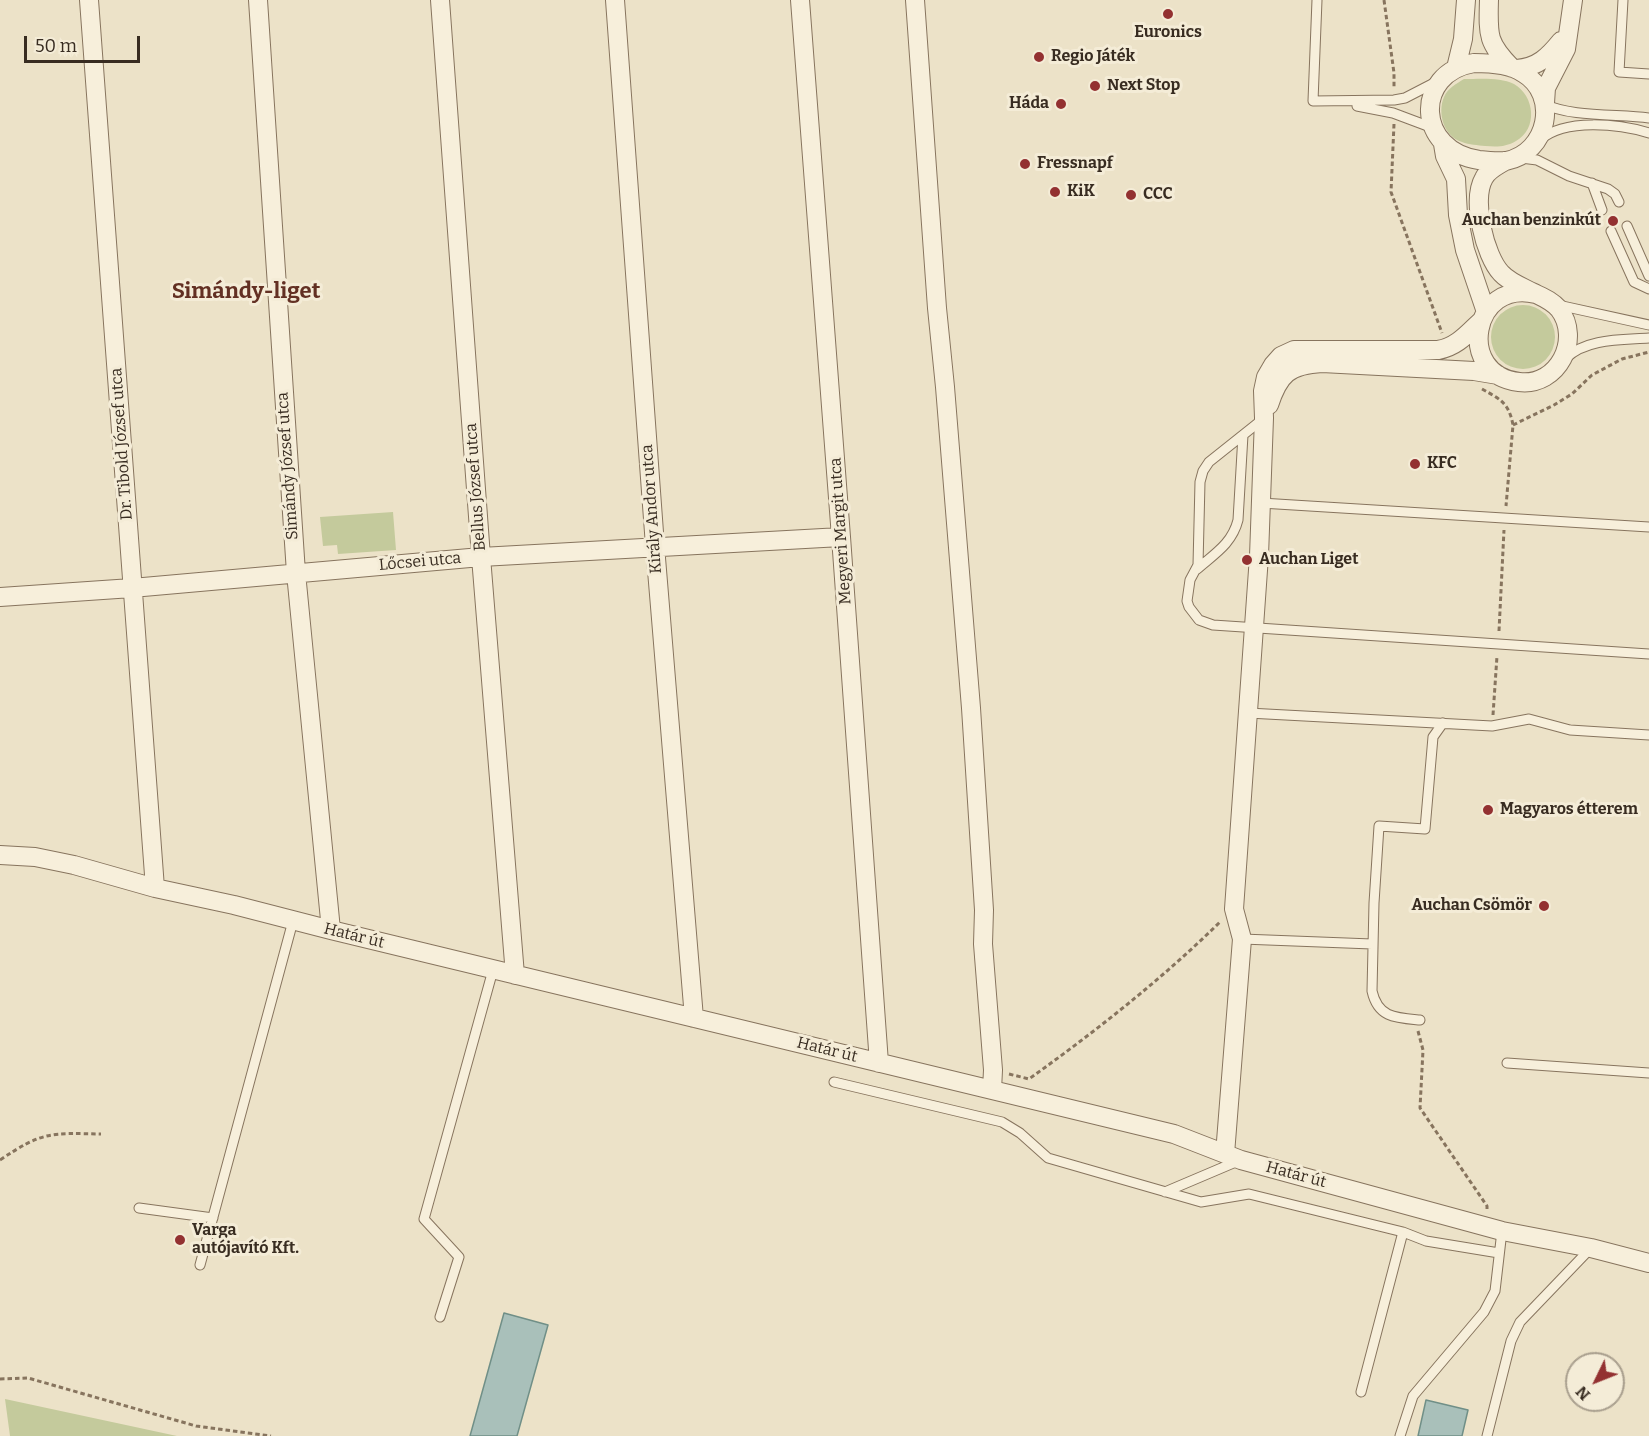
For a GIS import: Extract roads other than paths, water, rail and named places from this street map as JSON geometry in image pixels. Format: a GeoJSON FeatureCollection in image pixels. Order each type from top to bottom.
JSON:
{"type":"FeatureCollection","features":[{"type":"Feature","properties":{"kind":"street","name":"Dr. Tibold József utca"},"geometry":{"type":"LineString","coordinates":[[89,0],[155,888]]}},
{"type":"Feature","properties":{"kind":"street","name":"Simándy József utca"},"geometry":{"type":"LineString","coordinates":[[258,0],[296,573],[331,930]]}},
{"type":"Feature","properties":{"kind":"street","name":"Bellus József utca"},"geometry":{"type":"LineString","coordinates":[[440,0],[514,975]]}},
{"type":"Feature","properties":{"kind":"street","name":"Király Andor utca"},"geometry":{"type":"LineString","coordinates":[[615,0],[655,546],[694,1018]]}},
{"type":"Feature","properties":{"kind":"street","name":"Megyeri Margit utca"},"geometry":{"type":"LineString","coordinates":[[801,0],[879,1063]]}},
{"type":"Feature","properties":{"kind":"street"},"geometry":{"type":"LineString","coordinates":[[915,0],[937,308],[971,708],[984,910],[983,944],[993,1070],[992,1090]]}},
{"type":"Feature","properties":{"kind":"street"},"geometry":{"type":"LineString","coordinates":[[1467,0],[1463,39],[1450,73],[1436,88],[1430,116],[1444,156],[1456,179],[1458,215],[1484,316],[1478,338],[1480,351],[1485,362],[1498,375]]}},
{"type":"Feature","properties":{"kind":"street"},"geometry":{"type":"LineString","coordinates":[[1489,0],[1489,32],[1494,48],[1515,69]]}},
{"type":"Feature","properties":{"kind":"street"},"geometry":{"type":"LineString","coordinates":[[1264,418],[1280,380],[1293,369],[1305,364],[1474,371],[1528,382],[1545,377],[1556,368],[1566,353],[1568,335],[1564,318],[1553,304],[1502,275],[1492,261],[1483,235],[1480,204],[1482,182],[1488,172],[1516,156],[1543,130],[1546,88],[1566,48],[1573,0]]}},
{"type":"Feature","properties":{"kind":"street"},"geometry":{"type":"LineString","coordinates":[[1515,69],[1534,66],[1542,62],[1570,31]]}},
{"type":"Feature","properties":{"kind":"street"},"geometry":{"type":"LineString","coordinates":[[1450,73],[1479,63],[1515,69],[1536,84],[1545,104]]}},
{"type":"Feature","properties":{"kind":"street"},"geometry":{"type":"LineString","coordinates":[[1438,136],[1450,150],[1465,158],[1490,161],[1516,156]]}},
{"type":"Feature","properties":{"kind":"street"},"geometry":{"type":"LineString","coordinates":[[1233,1157],[1242,939],[1234,909],[1261,503],[1263,392],[1269,370],[1276,360],[1293,350],[1438,351],[1453,345],[1484,316],[1495,302],[1507,295],[1524,292],[1536,294]]}},
{"type":"Feature","properties":{"kind":"street","name":"Lőcsei utca"},"geometry":{"type":"LineString","coordinates":[[0,597],[132,588],[481,557],[842,537]]}},
{"type":"Feature","properties":{"kind":"street","name":"Határ út"},"geometry":{"type":"LineString","coordinates":[[0,855],[35,857],[74,865],[155,888],[234,905],[493,970],[1174,1134],[1233,1157],[1483,1226],[1591,1248],[1649,1263]]}},
{"type":"Feature","properties":{"kind":"lane"},"geometry":{"type":"LineString","coordinates":[[1317,0],[1313,101],[1405,98],[1450,73]]}},
{"type":"Feature","properties":{"kind":"lane"},"geometry":{"type":"LineString","coordinates":[[1623,0],[1619,72],[1649,74]]}},
{"type":"Feature","properties":{"kind":"lane"},"geometry":{"type":"LineString","coordinates":[[1337,102],[1393,113],[1438,136]]}},
{"type":"Feature","properties":{"kind":"lane"},"geometry":{"type":"LineString","coordinates":[[1545,104],[1552,108],[1578,112],[1649,118]]}},
{"type":"Feature","properties":{"kind":"lane"},"geometry":{"type":"LineString","coordinates":[[1516,156],[1546,135],[1571,126],[1619,128],[1649,133]]}},
{"type":"Feature","properties":{"kind":"lane"},"geometry":{"type":"LineString","coordinates":[[1516,156],[1537,159],[1569,176],[1612,191],[1619,202]]}},
{"type":"Feature","properties":{"kind":"lane"},"geometry":{"type":"LineString","coordinates":[[1592,183],[1602,210]]}},
{"type":"Feature","properties":{"kind":"lane"},"geometry":{"type":"LineString","coordinates":[[1627,226],[1649,276]]}},
{"type":"Feature","properties":{"kind":"lane"},"geometry":{"type":"LineString","coordinates":[[1611,231],[1634,282],[1649,290]]}},
{"type":"Feature","properties":{"kind":"lane"},"geometry":{"type":"LineString","coordinates":[[1553,304],[1568,309],[1648,324]]}},
{"type":"Feature","properties":{"kind":"lane"},"geometry":{"type":"LineString","coordinates":[[1556,368],[1569,355],[1590,344],[1649,339]]}},
{"type":"Feature","properties":{"kind":"lane"},"geometry":{"type":"LineString","coordinates":[[1196,570],[1200,482],[1203,471],[1209,462],[1264,418]]}},
{"type":"Feature","properties":{"kind":"lane"},"geometry":{"type":"LineString","coordinates":[[1243,435],[1238,519],[1235,533],[1196,570],[1190,580],[1187,601],[1199,620],[1213,625],[1649,654]]}},
{"type":"Feature","properties":{"kind":"lane"},"geometry":{"type":"LineString","coordinates":[[1261,503],[1649,527]]}},
{"type":"Feature","properties":{"kind":"lane"},"geometry":{"type":"LineString","coordinates":[[1248,713],[1492,726],[1529,719],[1570,730],[1649,735]]}},
{"type":"Feature","properties":{"kind":"lane"},"geometry":{"type":"LineString","coordinates":[[1420,1020],[1387,1015],[1374,1000],[1372,991],[1372,944],[1379,826],[1425,829],[1433,737],[1443,723]]}},
{"type":"Feature","properties":{"kind":"lane"},"geometry":{"type":"LineString","coordinates":[[200,1265],[293,921]]}},
{"type":"Feature","properties":{"kind":"lane"},"geometry":{"type":"LineString","coordinates":[[1242,939],[1372,944]]}},
{"type":"Feature","properties":{"kind":"lane"},"geometry":{"type":"LineString","coordinates":[[440,1317],[459,1257],[424,1219],[493,970]]}},
{"type":"Feature","properties":{"kind":"lane"},"geometry":{"type":"LineString","coordinates":[[1507,1063],[1649,1073]]}},
{"type":"Feature","properties":{"kind":"lane"},"geometry":{"type":"LineString","coordinates":[[834,1082],[1002,1122],[1020,1133],[1048,1158],[1201,1202],[1249,1194],[1403,1232],[1426,1241],[1499,1253]]}},
{"type":"Feature","properties":{"kind":"lane"},"geometry":{"type":"LineString","coordinates":[[1165,1192],[1233,1157]]}},
{"type":"Feature","properties":{"kind":"lane"},"geometry":{"type":"LineString","coordinates":[[140,1208],[213,1218]]}},
{"type":"Feature","properties":{"kind":"lane"},"geometry":{"type":"LineString","coordinates":[[1400,1436],[1413,1396],[1484,1312],[1495,1291],[1503,1231]]}},
{"type":"Feature","properties":{"kind":"lane"},"geometry":{"type":"LineString","coordinates":[[1361,1392],[1403,1232]]}},
{"type":"Feature","properties":{"kind":"lane"},"geometry":{"type":"LineString","coordinates":[[1487,1436],[1511,1341],[1520,1322],[1591,1248]]}},
{"type":"Feature","properties":{"kind":"water"},"geometry":{"type":"Polygon","coordinates":[[[504,1313],[548,1325],[517,1436],[470,1436],[504,1313]]]}},
{"type":"Feature","properties":{"kind":"water"},"geometry":{"type":"Polygon","coordinates":[[[1426,1400],[1468,1410],[1462,1436],[1418,1436],[1426,1400]]]}},
{"type":"Feature","properties":{"kind":"place","name":"Euronics"},"geometry":{"type":"Point","coordinates":[1168,14]}},
{"type":"Feature","properties":{"kind":"place","name":"Regio Játék"},"geometry":{"type":"Point","coordinates":[1039,57]}},
{"type":"Feature","properties":{"kind":"place","name":"Next Stop"},"geometry":{"type":"Point","coordinates":[1095,86]}},
{"type":"Feature","properties":{"kind":"place","name":"Háda"},"geometry":{"type":"Point","coordinates":[1061,104]}},
{"type":"Feature","properties":{"kind":"place","name":"Fressnapf"},"geometry":{"type":"Point","coordinates":[1025,164]}},
{"type":"Feature","properties":{"kind":"place","name":"KiK"},"geometry":{"type":"Point","coordinates":[1055,192]}},
{"type":"Feature","properties":{"kind":"place","name":"CCC"},"geometry":{"type":"Point","coordinates":[1131,195]}},
{"type":"Feature","properties":{"kind":"place","name":"Auchan benzinkút"},"geometry":{"type":"Point","coordinates":[1613,221]}},
{"type":"Feature","properties":{"kind":"place","name":"KFC"},"geometry":{"type":"Point","coordinates":[1415,464]}},
{"type":"Feature","properties":{"kind":"place","name":"Auchan Liget"},"geometry":{"type":"Point","coordinates":[1247,560]}},
{"type":"Feature","properties":{"kind":"place","name":"Magyaros étterem"},"geometry":{"type":"Point","coordinates":[1488,810]}},
{"type":"Feature","properties":{"kind":"place","name":"Auchan Csömör"},"geometry":{"type":"Point","coordinates":[1544,906]}},
{"type":"Feature","properties":{"kind":"place","name":"Varga autójavító Kft."},"geometry":{"type":"Point","coordinates":[180,1240]}},
{"type":"Feature","properties":{"kind":"district","name":"Simándy-liget"},"geometry":{"type":"Point","coordinates":[246,292]}}]}
